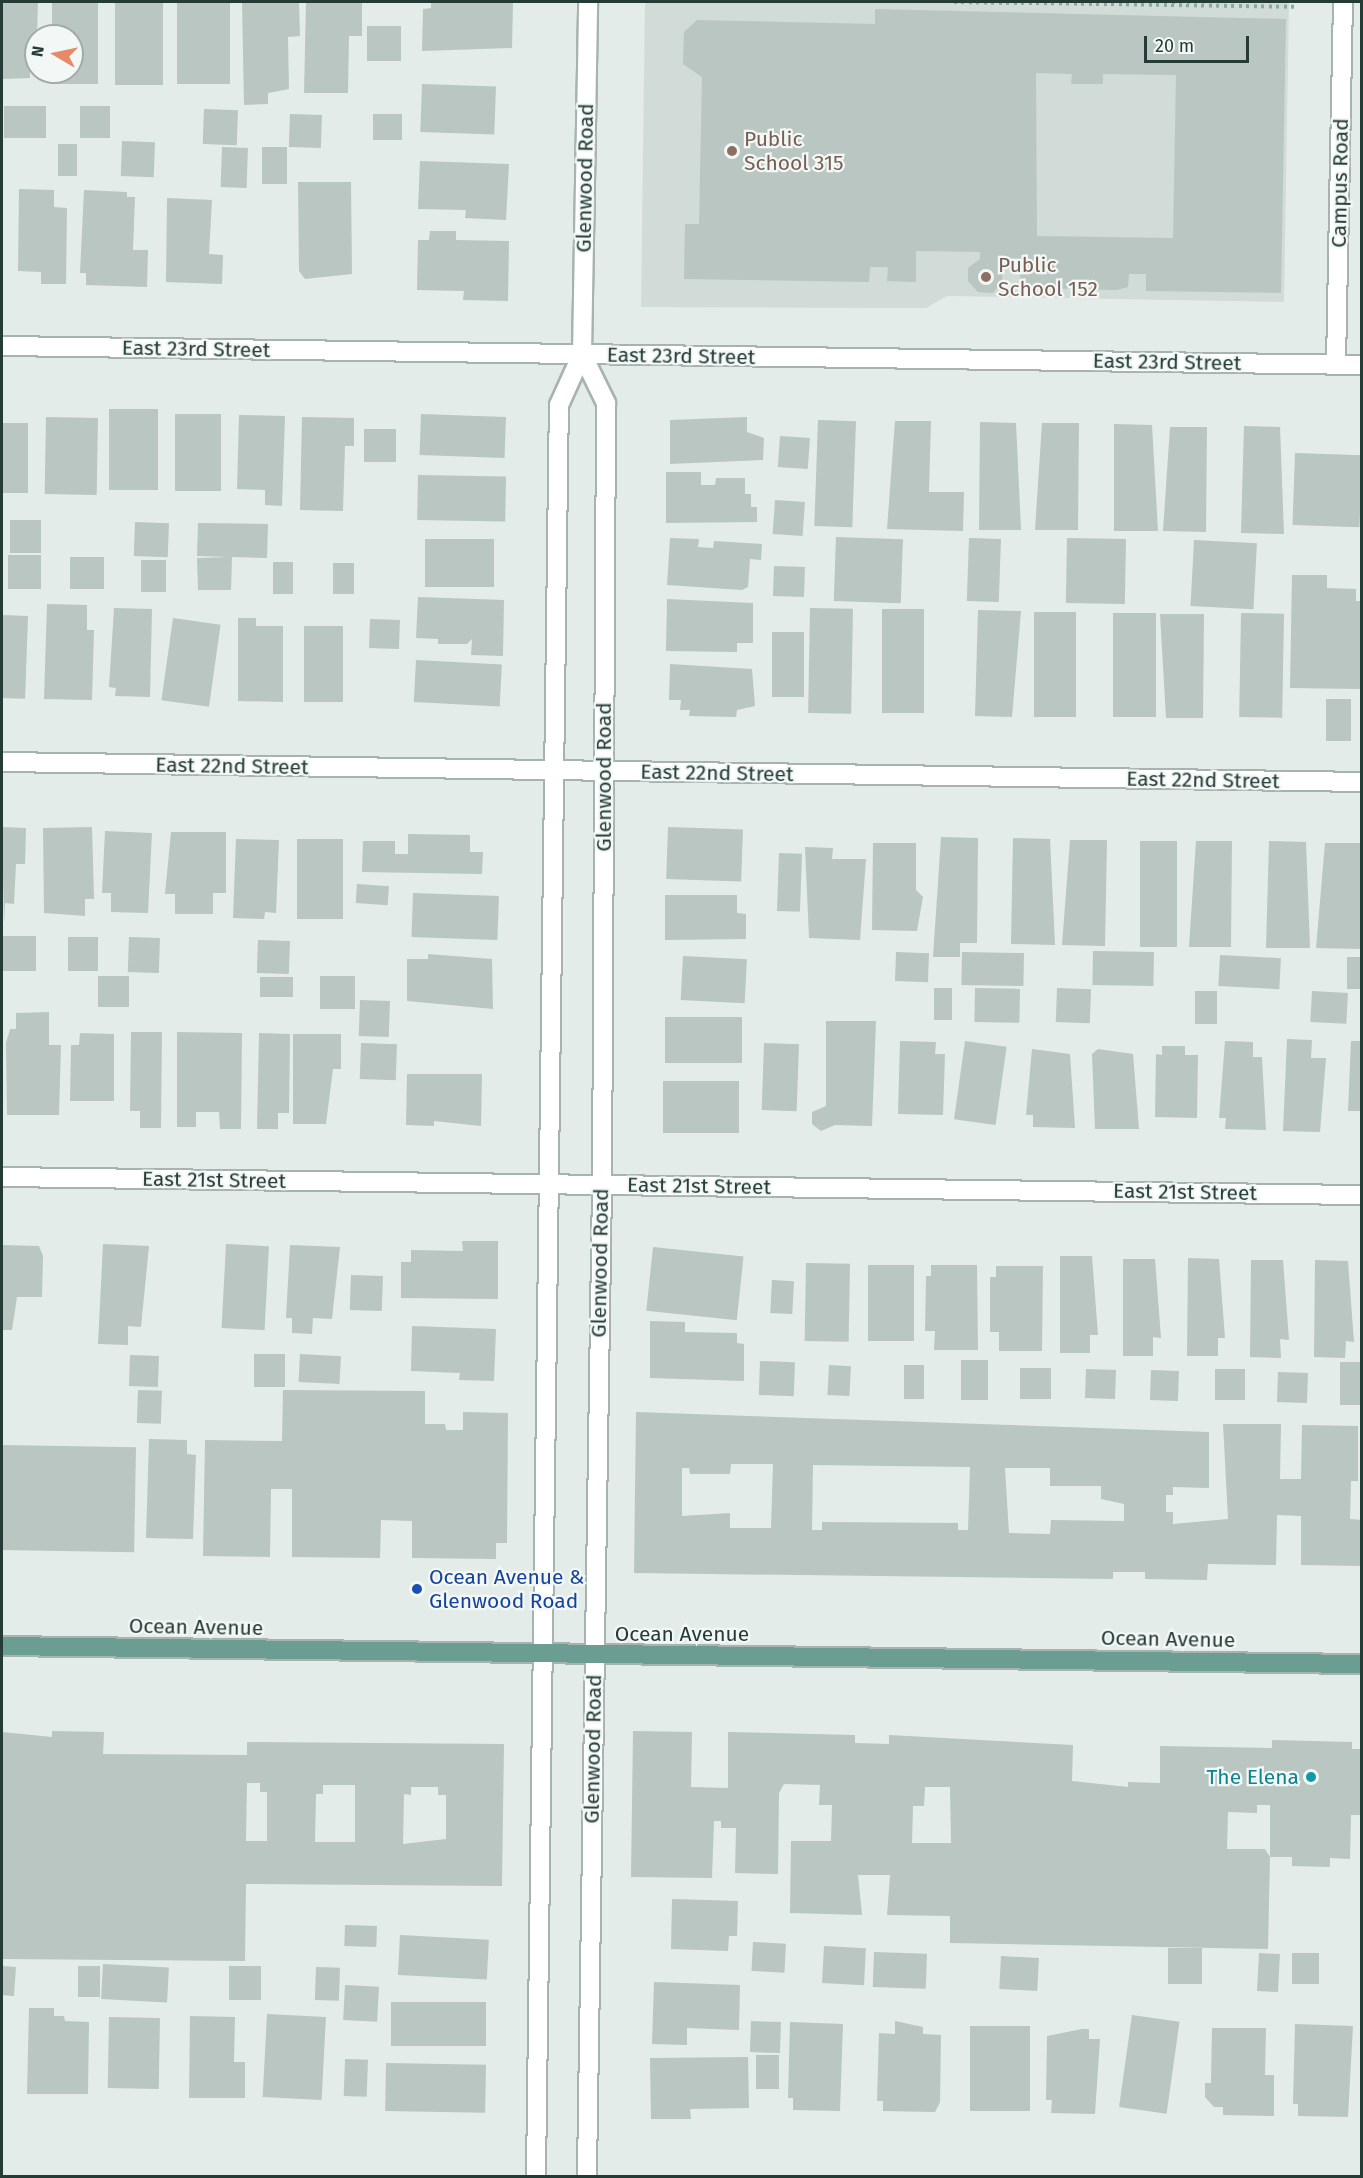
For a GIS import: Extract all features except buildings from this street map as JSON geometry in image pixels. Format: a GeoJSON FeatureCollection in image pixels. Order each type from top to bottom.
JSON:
{"type":"FeatureCollection","features":[{"type":"Feature","properties":{"kind":"main road","name":"Ocean Avenue"},"geometry":{"type":"LineString","coordinates":[[2,1646],[595,1656],[1362,1664]]}},
{"type":"Feature","properties":{"kind":"street","name":"Glenwood Road"},"geometry":{"type":"LineString","coordinates":[[536,2176],[559,405],[582,354],[588,2]]}},
{"type":"Feature","properties":{"kind":"street","name":"Campus Road"},"geometry":{"type":"LineString","coordinates":[[1336,364],[1343,2]]}},
{"type":"Feature","properties":{"kind":"street","name":"East 23rd Street"},"geometry":{"type":"LineString","coordinates":[[2,346],[1362,365]]}},
{"type":"Feature","properties":{"kind":"street","name":"Glenwood Road"},"geometry":{"type":"LineString","coordinates":[[582,354],[606,403],[602,1185],[587,2176]]}},
{"type":"Feature","properties":{"kind":"street","name":"East 22nd Street"},"geometry":{"type":"LineString","coordinates":[[2,762],[1362,782]]}},
{"type":"Feature","properties":{"kind":"street","name":"East 21st Street"},"geometry":{"type":"LineString","coordinates":[[2,1177],[1362,1195]]}},
{"type":"Feature","properties":{"kind":"path"},"geometry":{"type":"LineString","coordinates":[[954,2],[1297,7]]}},
{"type":"Feature","properties":{"kind":"shaded area"},"geometry":{"type":"Polygon","coordinates":[[[645,2],[1289,2],[1284,302],[947,296],[926,308],[641,307],[645,2]]]}},
{"type":"Feature","properties":{"kind":"place","name":"Public School 315"},"geometry":{"type":"Point","coordinates":[732,151]}},
{"type":"Feature","properties":{"kind":"place","name":"Public School 152"},"geometry":{"type":"Point","coordinates":[986,277]}},
{"type":"Feature","properties":{"kind":"place","name":"Ocean Avenue & Glenwood Road"},"geometry":{"type":"Point","coordinates":[417,1589]}},
{"type":"Feature","properties":{"kind":"place","name":"The Elena"},"geometry":{"type":"Point","coordinates":[1311,1777]}}]}
